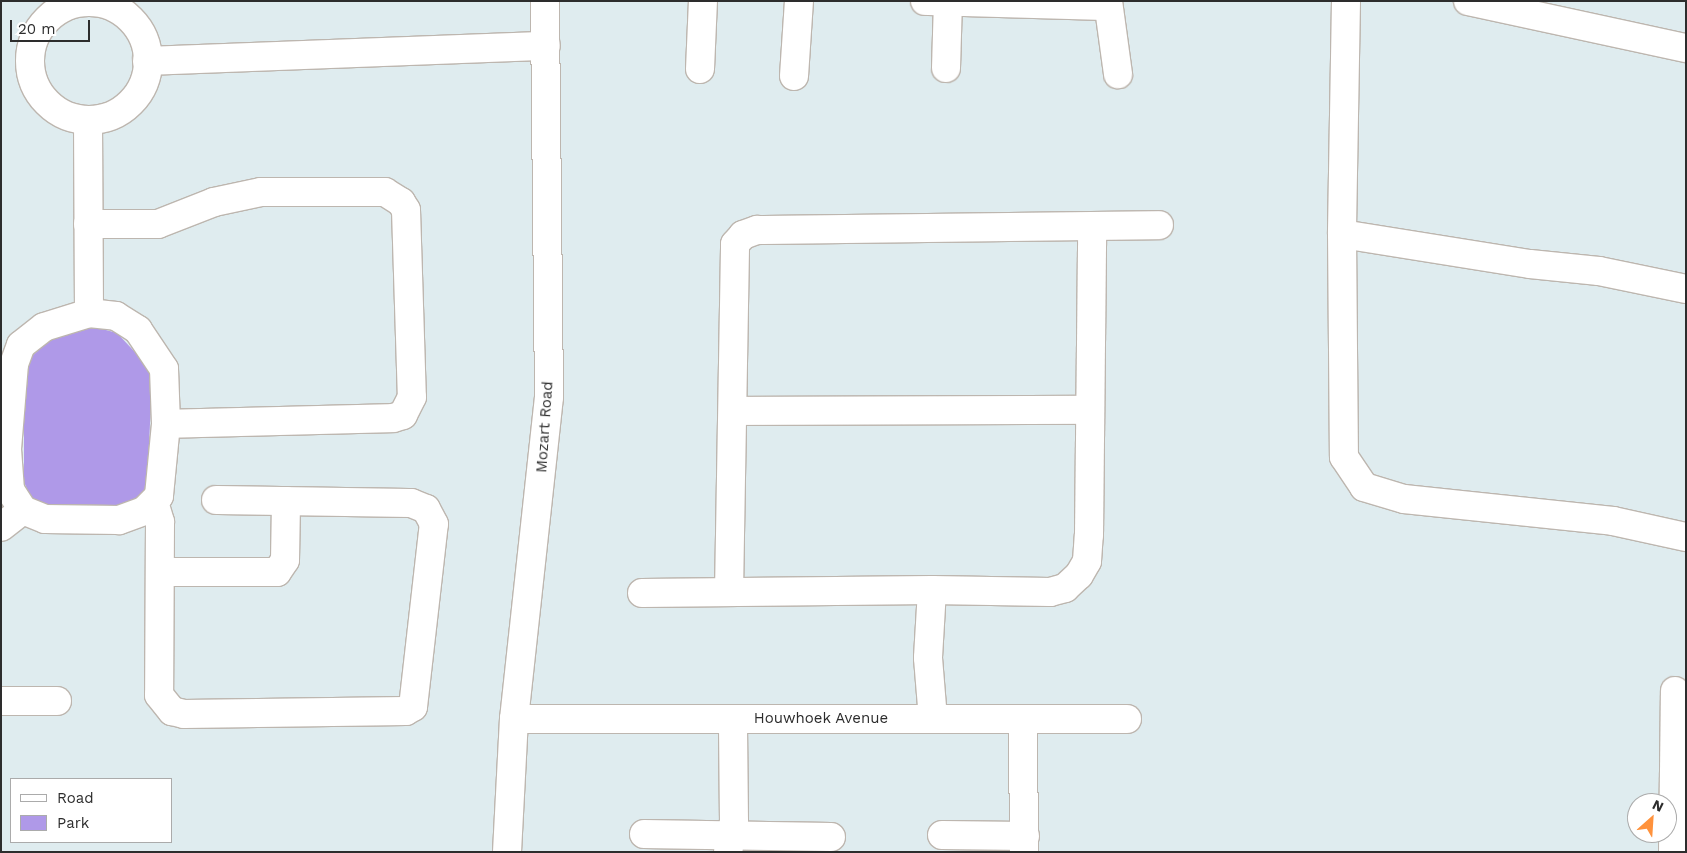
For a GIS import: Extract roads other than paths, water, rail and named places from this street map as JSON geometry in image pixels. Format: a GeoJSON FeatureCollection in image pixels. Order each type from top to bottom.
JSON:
{"type":"FeatureCollection","features":[{"type":"Feature","properties":{"kind":"street","name":"Mozart Road"},"geometry":{"type":"LineString","coordinates":[[508,852],[514,719],[549,397],[545,1]]}},
{"type":"Feature","properties":{"kind":"street"},"geometry":{"type":"LineString","coordinates":[[700,69],[703,1]]}},
{"type":"Feature","properties":{"kind":"street"},"geometry":{"type":"LineString","coordinates":[[794,76],[799,1]]}},
{"type":"Feature","properties":{"kind":"street"},"geometry":{"type":"LineString","coordinates":[[1346,1],[1342,234],[1344,457],[1364,487],[1404,499],[1613,521],[1686,537]]}},
{"type":"Feature","properties":{"kind":"street"},"geometry":{"type":"LineString","coordinates":[[1468,1],[1686,48]]}},
{"type":"Feature","properties":{"kind":"street"},"geometry":{"type":"LineString","coordinates":[[90,2],[118,10],[133,22],[143,37],[148,61],[147,74],[139,93],[126,108],[108,118],[88,121],[68,116],[50,106],[37,91],[30,72],[30,51],[37,33],[41,10],[90,2]]}},
{"type":"Feature","properties":{"kind":"street"},"geometry":{"type":"LineString","coordinates":[[946,68],[940,2],[1108,4],[1118,74]]}},
{"type":"Feature","properties":{"kind":"street"},"geometry":{"type":"LineString","coordinates":[[148,61],[546,46]]}},
{"type":"Feature","properties":{"kind":"street"},"geometry":{"type":"LineString","coordinates":[[88,121],[89,313]]}},
{"type":"Feature","properties":{"kind":"street"},"geometry":{"type":"LineString","coordinates":[[88,224],[158,224],[214,202],[261,192],[385,192],[401,202],[406,210],[412,397],[403,415],[393,418],[166,424]]}},
{"type":"Feature","properties":{"kind":"street"},"geometry":{"type":"LineString","coordinates":[[729,592],[735,244],[743,235],[757,230],[1160,225]]}},
{"type":"Feature","properties":{"kind":"street"},"geometry":{"type":"LineString","coordinates":[[642,593],[932,590],[1050,592],[1065,588],[1079,575],[1087,560],[1089,536],[1092,227]]}},
{"type":"Feature","properties":{"kind":"street"},"geometry":{"type":"LineString","coordinates":[[1342,234],[1530,264],[1598,272],[1686,289]]}},
{"type":"Feature","properties":{"kind":"street"},"geometry":{"type":"LineString","coordinates":[[89,313],[116,316],[138,330],[152,348],[164,370],[166,424],[163,473],[159,496],[154,502],[144,511],[119,520],[45,518],[23,510],[10,490],[7,449],[8,362],[21,344],[44,327],[89,313]]}},
{"type":"Feature","properties":{"kind":"street"},"geometry":{"type":"LineString","coordinates":[[733,411],[1090,410]]}},
{"type":"Feature","properties":{"kind":"street"},"geometry":{"type":"LineString","coordinates":[[154,502],[160,522],[159,695],[172,711],[184,714],[410,709],[416,699],[434,524],[432,516],[420,505],[411,503],[216,500]]}},
{"type":"Feature","properties":{"kind":"street"},"geometry":{"type":"LineString","coordinates":[[160,572],[277,572],[285,560],[286,502]]}},
{"type":"Feature","properties":{"kind":"street"},"geometry":{"type":"LineString","coordinates":[[1,527],[23,510]]}},
{"type":"Feature","properties":{"kind":"street"},"geometry":{"type":"LineString","coordinates":[[932,590],[928,658],[933,719]]}},
{"type":"Feature","properties":{"kind":"street"},"geometry":{"type":"LineString","coordinates":[[1673,852],[1680,744],[1675,691]]}},
{"type":"Feature","properties":{"kind":"street"},"geometry":{"type":"LineString","coordinates":[[1,701],[58,701]]}},
{"type":"Feature","properties":{"kind":"street","name":"Houwhoek Avenue"},"geometry":{"type":"LineString","coordinates":[[514,719],[1127,720]]}},
{"type":"Feature","properties":{"kind":"street"},"geometry":{"type":"LineString","coordinates":[[729,843],[733,719]]}},
{"type":"Feature","properties":{"kind":"street"},"geometry":{"type":"LineString","coordinates":[[942,835],[1024,844],[1023,719]]}},
{"type":"Feature","properties":{"kind":"street"},"geometry":{"type":"LineString","coordinates":[[644,834],[729,843],[831,837]]}}]}
